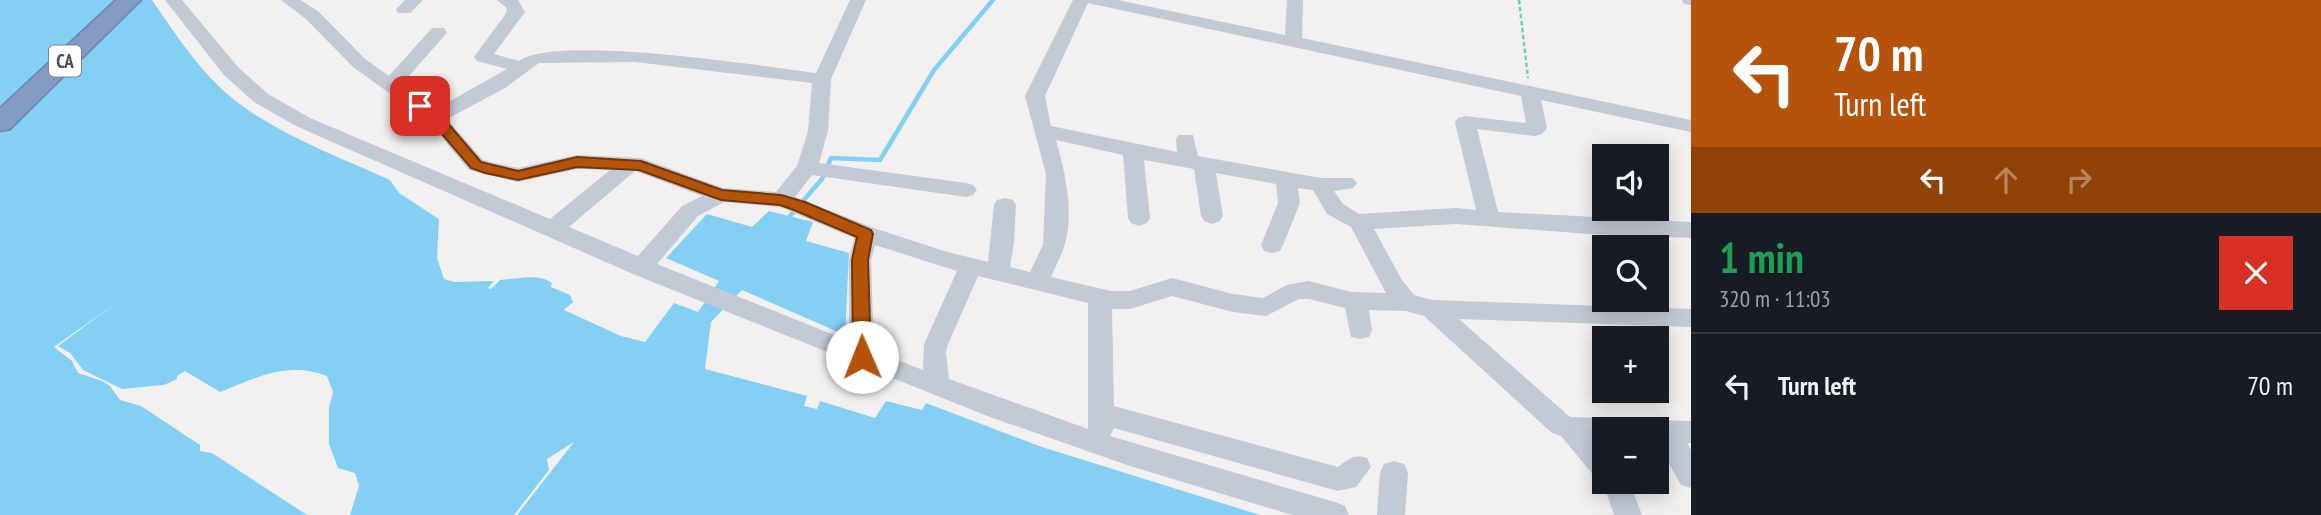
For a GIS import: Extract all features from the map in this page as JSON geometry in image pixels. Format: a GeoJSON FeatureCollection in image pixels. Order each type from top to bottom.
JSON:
{"type":"FeatureCollection","features":[{"type":"Feature","properties":{"kind":"highway","name":"CA"},"geometry":{"type":"LineString","coordinates":[[0,104],[112,0]]}},
{"type":"Feature","properties":{"kind":"highway","name":"CA"},"geometry":{"type":"LineString","coordinates":[[0,123],[129,0]]}},
{"type":"Feature","properties":{"kind":"street"},"geometry":{"type":"LineString","coordinates":[[173,0],[231,71],[261,98],[303,122],[641,268],[862,357],[1102,445],[1335,515]]}},
{"type":"Feature","properties":{"kind":"street"},"geometry":{"type":"LineString","coordinates":[[289,0],[312,15],[346,53],[435,117],[476,165],[490,170],[518,175],[577,162],[641,165],[721,195],[781,200],[866,234],[970,267],[1100,297],[1130,300],[1172,287],[1233,303],[1266,307],[1295,291],[1309,290],[1356,302],[1406,302],[1432,309],[1691,318]]}},
{"type":"Feature","properties":{"kind":"street"},"geometry":{"type":"LineString","coordinates":[[503,0],[513,4],[516,12],[483,57],[520,67]]}},
{"type":"Feature","properties":{"kind":"street"},"geometry":{"type":"LineString","coordinates":[[781,200],[807,168],[818,131],[822,79],[858,0]]}},
{"type":"Feature","properties":{"kind":"street"},"geometry":{"type":"LineString","coordinates":[[1037,281],[1050,257],[1056,233],[1056,174],[1038,116],[1037,87],[1081,0]]}},
{"type":"Feature","properties":{"kind":"street"},"geometry":{"type":"LineString","coordinates":[[1094,0],[1691,126]]}},
{"type":"Feature","properties":{"kind":"street"},"geometry":{"type":"LineString","coordinates":[[1293,42],[1296,0]]}},
{"type":"Feature","properties":{"kind":"street"},"geometry":{"type":"LineString","coordinates":[[391,85],[438,32]]}},
{"type":"Feature","properties":{"kind":"street"},"geometry":{"type":"LineString","coordinates":[[435,117],[478,95],[539,57],[635,57],[822,79]]}},
{"type":"Feature","properties":{"kind":"street"},"geometry":{"type":"LineString","coordinates":[[1489,218],[1465,122],[1535,130],[1537,128],[1530,92]]}},
{"type":"Feature","properties":{"kind":"street"},"geometry":{"type":"LineString","coordinates":[[1044,131],[1133,151],[1321,186],[1346,183]]}},
{"type":"Feature","properties":{"kind":"street"},"geometry":{"type":"LineString","coordinates":[[1186,139],[1196,162],[1212,216]]}},
{"type":"Feature","properties":{"kind":"street"},"geometry":{"type":"LineString","coordinates":[[1133,151],[1139,218]]}},
{"type":"Feature","properties":{"kind":"street"},"geometry":{"type":"LineString","coordinates":[[552,230],[628,166]]}},
{"type":"Feature","properties":{"kind":"street"},"geometry":{"type":"LineString","coordinates":[[807,168],[966,190]]}},
{"type":"Feature","properties":{"kind":"street"},"geometry":{"type":"LineString","coordinates":[[1272,245],[1289,203],[1286,179]]}},
{"type":"Feature","properties":{"kind":"street"},"geometry":{"type":"LineString","coordinates":[[1321,186],[1326,201],[1344,217],[1359,222],[1456,216],[1688,235]]}},
{"type":"Feature","properties":{"kind":"street"},"geometry":{"type":"LineString","coordinates":[[641,268],[690,211],[721,195]]}},
{"type":"Feature","properties":{"kind":"street"},"geometry":{"type":"LineString","coordinates":[[997,272],[1003,242],[1005,205]]}},
{"type":"Feature","properties":{"kind":"street"},"geometry":{"type":"LineString","coordinates":[[1359,222],[1394,286],[1406,302]]}},
{"type":"Feature","properties":{"kind":"street"},"geometry":{"type":"LineString","coordinates":[[862,357],[860,260],[866,234]]}},
{"type":"Feature","properties":{"kind":"street"},"geometry":{"type":"LineString","coordinates":[[937,384],[934,352],[936,344],[970,267]]}},
{"type":"Feature","properties":{"kind":"street"},"geometry":{"type":"LineString","coordinates":[[1100,297],[1102,445]]}},
{"type":"Feature","properties":{"kind":"street"},"geometry":{"type":"LineString","coordinates":[[1356,302],[1360,331]]}},
{"type":"Feature","properties":{"kind":"street"},"geometry":{"type":"LineString","coordinates":[[1432,309],[1555,421],[1570,428],[1592,429]]}},
{"type":"Feature","properties":{"kind":"street"},"geometry":{"type":"LineString","coordinates":[[1101,413],[1338,479],[1346,478],[1357,467]]}},
{"type":"Feature","properties":{"kind":"street"},"geometry":{"type":"LineString","coordinates":[[1570,428],[1592,453]]}},
{"type":"Feature","properties":{"kind":"street"},"geometry":{"type":"LineString","coordinates":[[1671,431],[1691,476]]}},
{"type":"Feature","properties":{"kind":"street"},"geometry":{"type":"LineString","coordinates":[[1293,502],[1295,467]]}},
{"type":"Feature","properties":{"kind":"street"},"geometry":{"type":"LineString","coordinates":[[1391,515],[1394,473]]}},
{"type":"Feature","properties":{"kind":"street"},"geometry":{"type":"LineString","coordinates":[[1620,494],[1629,515]]}},
{"type":"Feature","properties":{"kind":"path"},"geometry":{"type":"LineString","coordinates":[[1518,0],[1530,92]]}},
{"type":"Feature","properties":{"kind":"water"},"geometry":{"type":"Polygon","coordinates":[[[0,0],[152,0],[206,73],[245,108],[292,136],[390,180],[399,193],[439,219],[437,258],[444,279],[454,282],[494,281],[488,288],[491,289],[500,280],[541,278],[552,283],[551,287],[570,295],[573,302],[564,310],[621,336],[645,342],[674,303],[698,312],[719,281],[666,258],[707,214],[752,227],[769,211],[813,222],[806,241],[849,253],[845,335],[742,290],[711,322],[705,369],[807,396],[804,406],[817,409],[820,401],[875,418],[886,401],[922,410],[926,403],[1042,447],[1260,515],[517,515],[574,442],[547,459],[549,470],[514,515],[350,515],[359,486],[355,473],[338,468],[329,444],[329,408],[333,392],[327,376],[299,370],[286,371],[260,376],[220,392],[185,371],[177,376],[177,379],[164,385],[122,389],[83,370],[70,353],[58,346],[116,303],[54,347],[72,361],[78,373],[102,381],[110,386],[120,400],[141,406],[200,445],[200,451],[212,453],[307,515],[0,515],[0,0]]]}},
{"type":"Feature","properties":{"kind":"waterway"},"geometry":{"type":"LineString","coordinates":[[790,216],[822,179],[831,158],[880,160],[934,70],[993,0]]}},
{"type":"Feature","properties":{"kind":"route"},"geometry":{"type":"LineString","coordinates":[[420,106],[435,117],[476,165],[490,170],[518,175],[577,162],[641,165],[721,195],[781,200],[866,234],[860,260],[862,357]]}}]}
